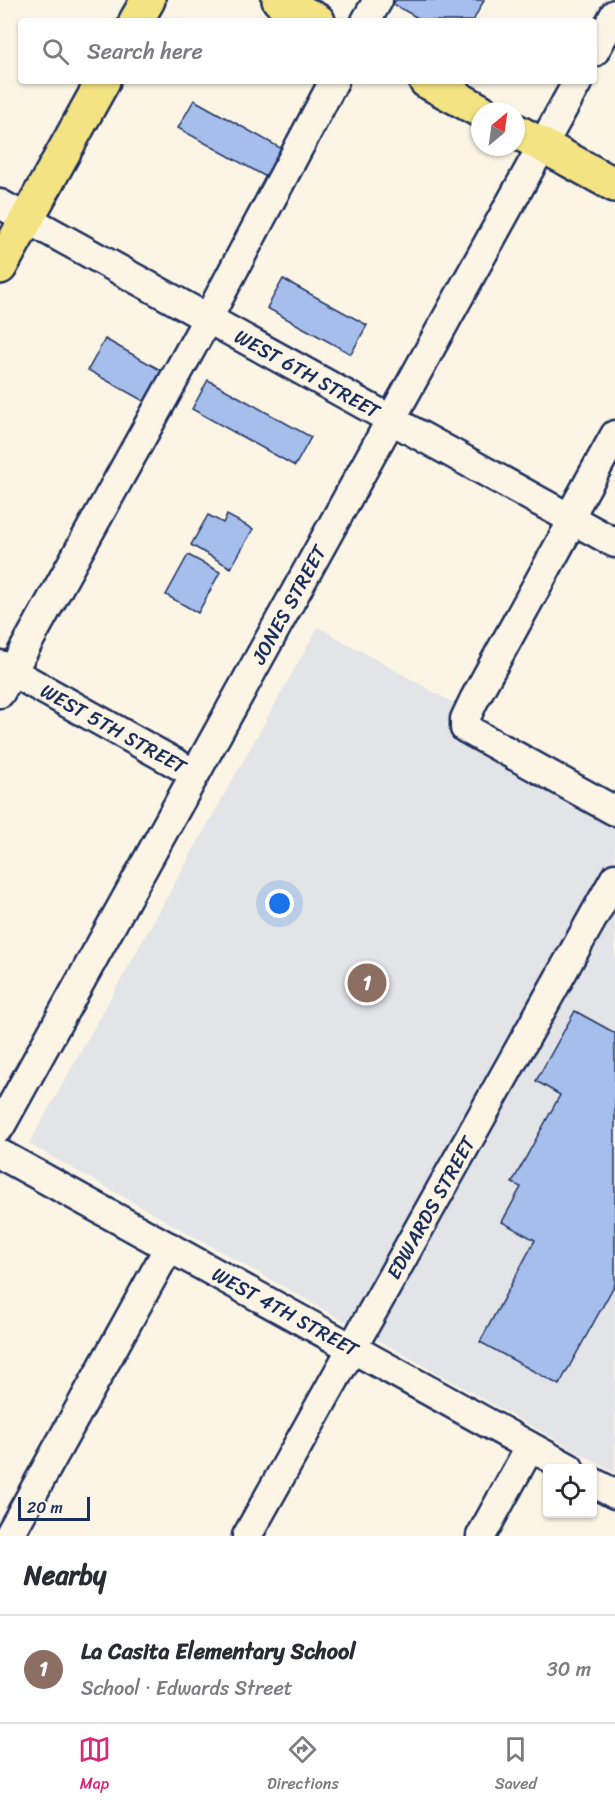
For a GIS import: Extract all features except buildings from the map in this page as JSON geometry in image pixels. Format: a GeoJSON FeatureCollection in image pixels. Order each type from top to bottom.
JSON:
{"type":"FeatureCollection","features":[{"type":"Feature","properties":{"kind":"main road"},"geometry":{"type":"LineString","coordinates":[[138,18],[148,0]]}},
{"type":"Feature","properties":{"kind":"main road"},"geometry":{"type":"LineString","coordinates":[[279,0],[312,18]]}},
{"type":"Feature","properties":{"kind":"main road"},"geometry":{"type":"LineString","coordinates":[[0,267],[14,211],[101,84]]}},
{"type":"Feature","properties":{"kind":"main road"},"geometry":{"type":"LineString","coordinates":[[432,84],[471,106]]}},
{"type":"Feature","properties":{"kind":"main road"},"geometry":{"type":"LineString","coordinates":[[529,138],[615,185]]}},
{"type":"Feature","properties":{"kind":"street"},"geometry":{"type":"LineString","coordinates":[[368,18],[378,0]]}},
{"type":"Feature","properties":{"kind":"street"},"geometry":{"type":"LineString","coordinates":[[597,47],[615,14]]}},
{"type":"Feature","properties":{"kind":"street"},"geometry":{"type":"LineString","coordinates":[[4,677],[208,318],[331,84]]}},
{"type":"Feature","properties":{"kind":"street","name":"JONES STREET"},"geometry":{"type":"LineString","coordinates":[[0,1127],[391,420],[529,138],[575,84]]}},
{"type":"Feature","properties":{"kind":"street","name":"WEST 6TH STREET"},"geometry":{"type":"LineString","coordinates":[[14,211],[615,543]]}},
{"type":"Feature","properties":{"kind":"street"},"geometry":{"type":"LineString","coordinates":[[615,435],[465,719],[465,728],[615,811]]}},
{"type":"Feature","properties":{"kind":"street","name":"WEST 5TH STREET"},"geometry":{"type":"LineString","coordinates":[[4,677],[195,774]]}},
{"type":"Feature","properties":{"kind":"street","name":"EDWARDS STREET"},"geometry":{"type":"LineString","coordinates":[[247,1536],[612,890]]}},
{"type":"Feature","properties":{"kind":"street","name":"WEST 4TH STREET"},"geometry":{"type":"LineString","coordinates":[[0,1154],[562,1464]]}},
{"type":"Feature","properties":{"kind":"street"},"geometry":{"type":"LineString","coordinates":[[9,1536],[169,1247]]}},
{"type":"Feature","properties":{"kind":"street"},"geometry":{"type":"LineString","coordinates":[[481,1536],[530,1447]]}},
{"type":"Feature","properties":{"kind":"street"},"geometry":{"type":"LineString","coordinates":[[597,1485],[615,1494]]}},
{"type":"Feature","properties":{"kind":"shaded area"},"geometry":{"type":"Polygon","coordinates":[[[318,627],[457,705],[446,726],[615,821],[615,1473],[29,1144],[318,627]]]}},
{"type":"Feature","properties":{"kind":"place","name":"La Casita Elementary School"},"geometry":{"type":"Point","coordinates":[367,983]}}]}
